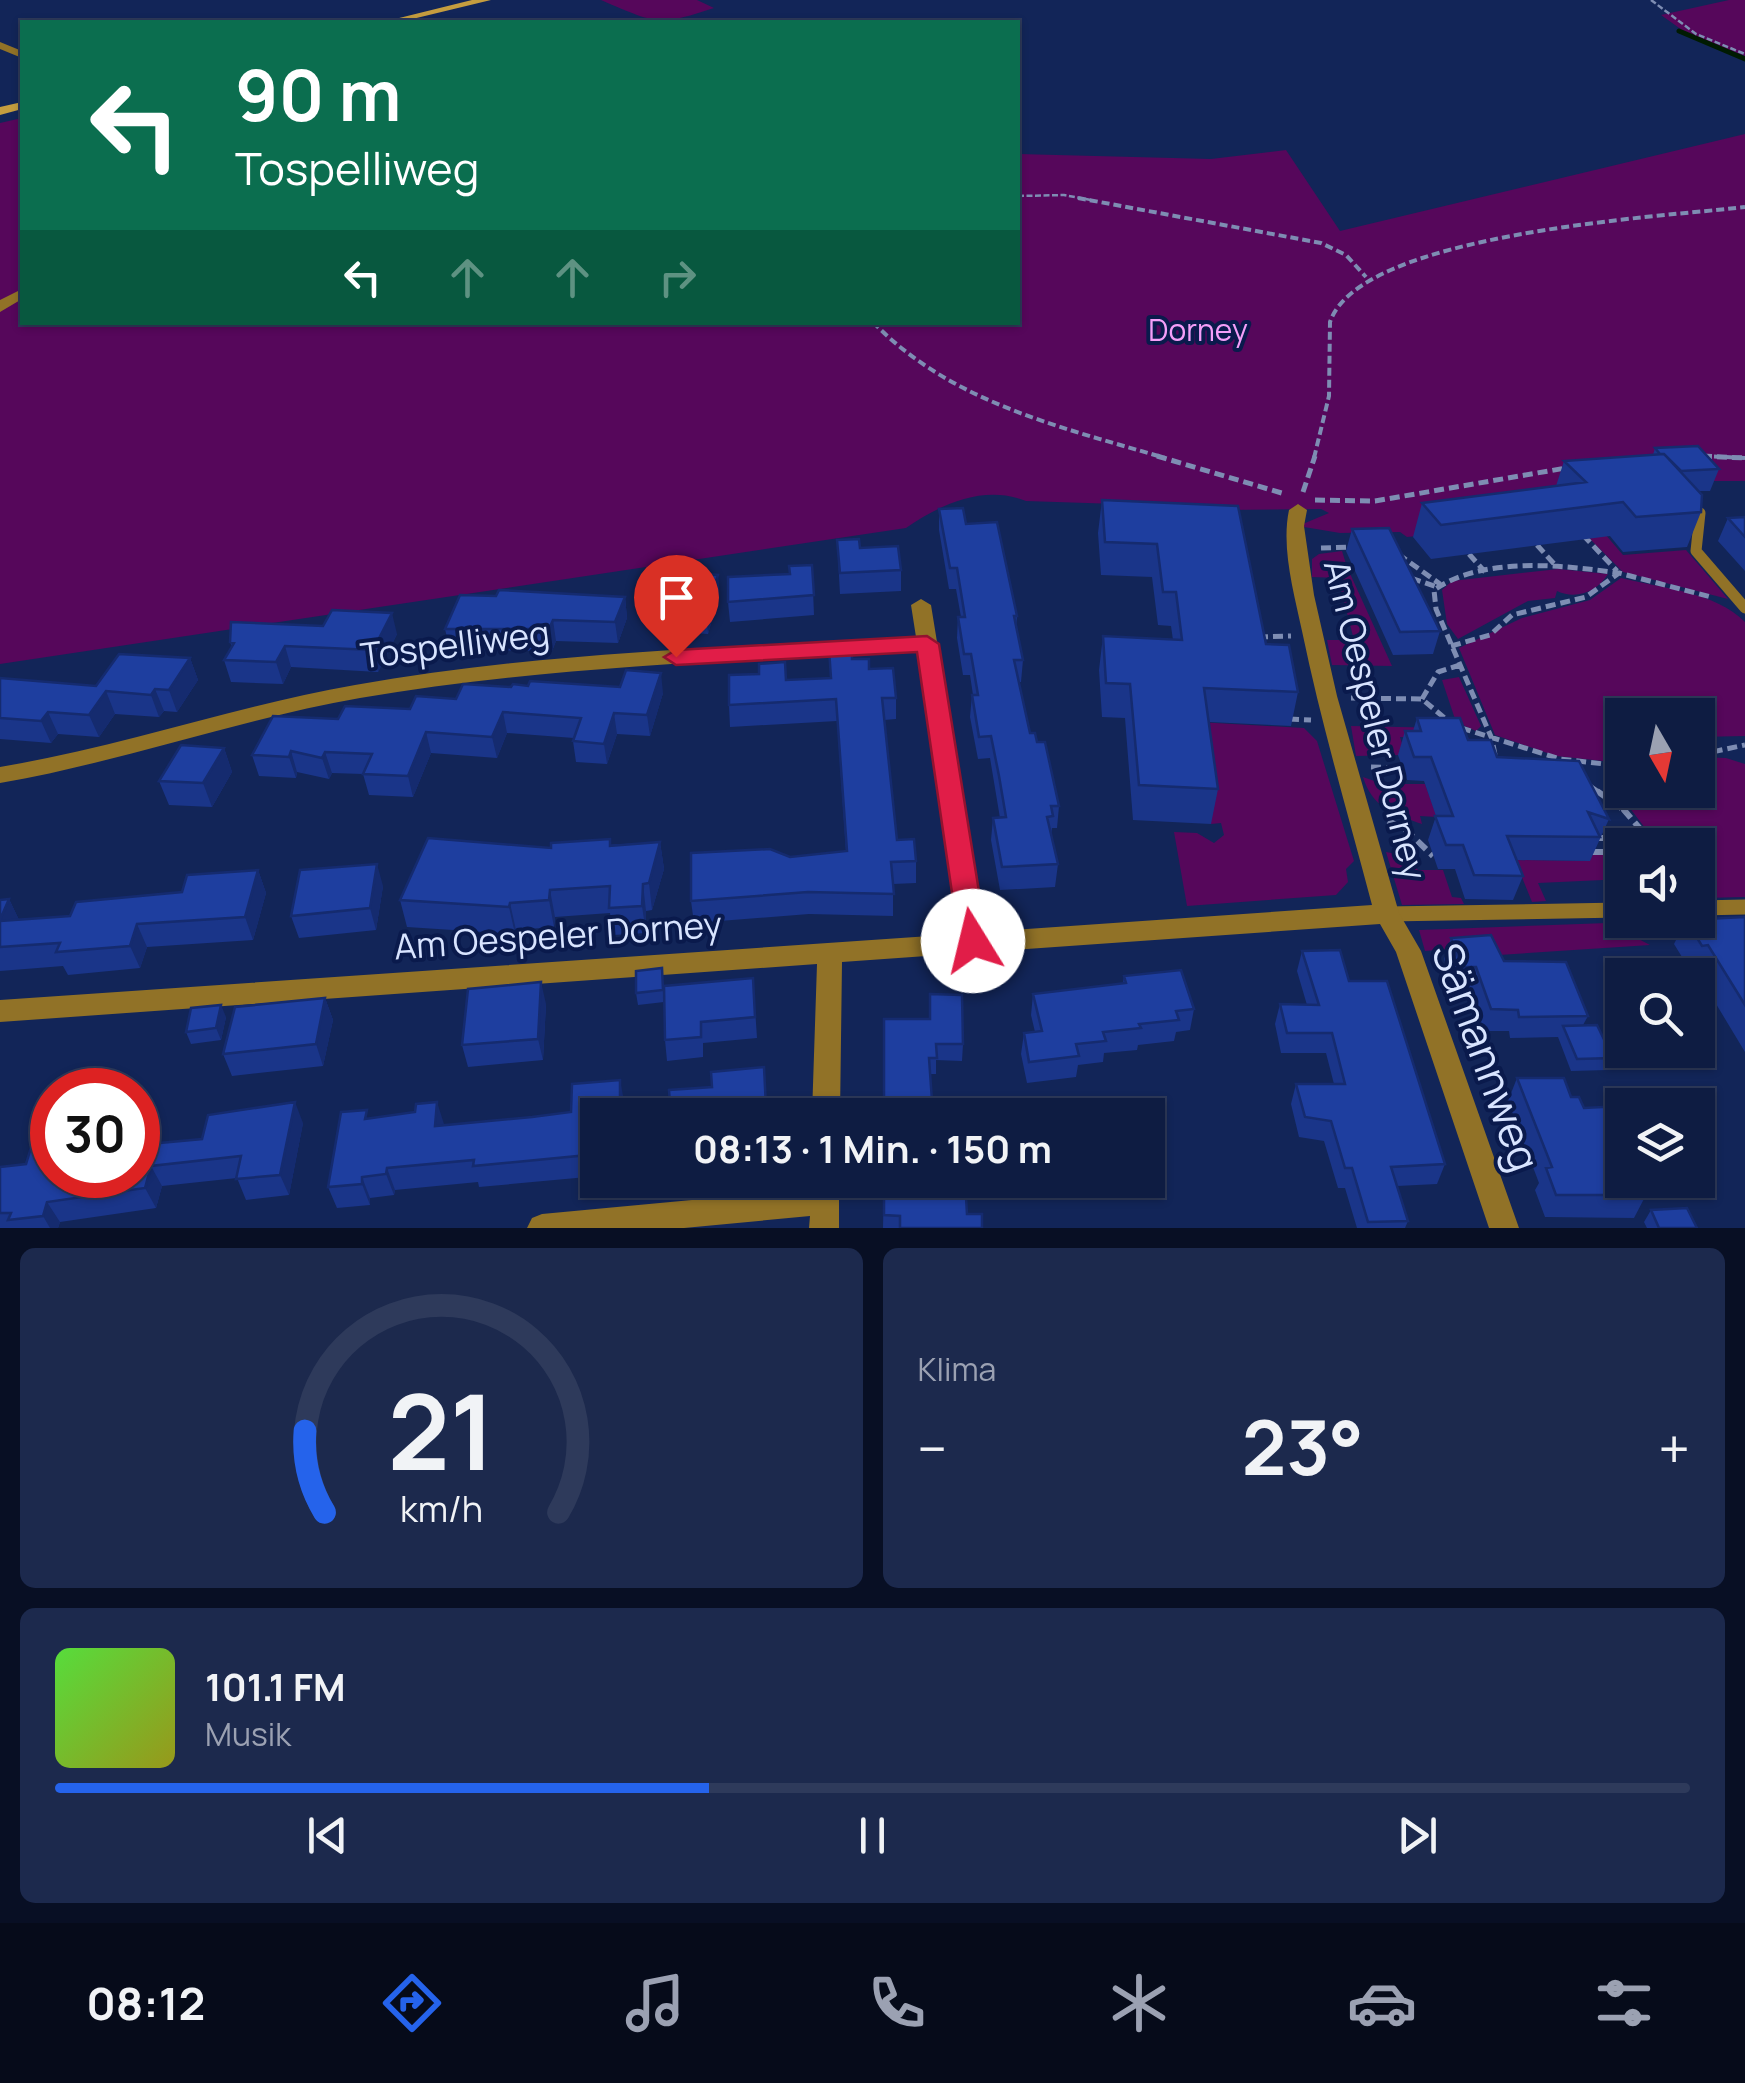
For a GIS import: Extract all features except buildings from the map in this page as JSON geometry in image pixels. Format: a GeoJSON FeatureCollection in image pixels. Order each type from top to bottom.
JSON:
{"type":"FeatureCollection","features":[{"type":"Feature","properties":{"kind":"main road"},"geometry":{"type":"LineString","coordinates":[[397,20],[486,0]]}},
{"type":"Feature","properties":{"kind":"street","name":"Am Oespeler Dorney"},"geometry":{"type":"LineString","coordinates":[[0,1012],[1387,914],[1326,696],[1304,595],[1295,526],[1300,504]]}},
{"type":"Feature","properties":{"kind":"street"},"geometry":{"type":"LineString","coordinates":[[921,605],[973,941]]}},
{"type":"Feature","properties":{"kind":"street","name":"Tospelliweg"},"geometry":{"type":"LineString","coordinates":[[0,775],[114,755],[281,706],[360,690],[602,663],[927,644]]}},
{"type":"Feature","properties":{"kind":"street","name":"Sämannweg"},"geometry":{"type":"LineString","coordinates":[[1387,914],[1408,951],[1504,1228]]}},
{"type":"Feature","properties":{"kind":"street"},"geometry":{"type":"LineString","coordinates":[[826,1098],[830,951]]}},
{"type":"Feature","properties":{"kind":"street"},"geometry":{"type":"LineString","coordinates":[[542,1228],[824,1203]]}},
{"type":"Feature","properties":{"kind":"lane"},"geometry":{"type":"LineString","coordinates":[[1700,513],[1696,551],[1744,607]]}},
{"type":"Feature","properties":{"kind":"lane"},"geometry":{"type":"LineString","coordinates":[[1715,908],[1745,907]]}},
{"type":"Feature","properties":{"kind":"lane"},"geometry":{"type":"LineString","coordinates":[[1387,914],[1605,910]]}},
{"type":"Feature","properties":{"kind":"path"},"geometry":{"type":"LineString","coordinates":[[1651,0],[1696,34],[1745,54]]}},
{"type":"Feature","properties":{"kind":"path"},"geometry":{"type":"LineString","coordinates":[[1020,196],[1064,195],[1321,243],[1346,255],[1366,277]]}},
{"type":"Feature","properties":{"kind":"path"},"geometry":{"type":"LineString","coordinates":[[1300,504],[1330,397],[1331,316],[1342,299],[1366,277],[1419,257],[1492,240],[1745,207]]}},
{"type":"Feature","properties":{"kind":"path"},"geometry":{"type":"LineString","coordinates":[[876,325],[921,367],[963,391],[1300,504],[1376,501],[1580,466]]}},
{"type":"Feature","properties":{"kind":"path"},"geometry":{"type":"LineString","coordinates":[[1685,458],[1745,458]]}},
{"type":"Feature","properties":{"kind":"path"},"geometry":{"type":"LineString","coordinates":[[1582,535],[1619,573]]}},
{"type":"Feature","properties":{"kind":"path"},"geometry":{"type":"LineString","coordinates":[[1538,544],[1556,566]]}},
{"type":"Feature","properties":{"kind":"path"},"geometry":{"type":"LineString","coordinates":[[1388,546],[1438,585]]}},
{"type":"Feature","properties":{"kind":"path"},"geometry":{"type":"LineString","coordinates":[[1298,548],[1352,547]]}},
{"type":"Feature","properties":{"kind":"path"},"geometry":{"type":"LineString","coordinates":[[1469,554],[1486,572]]}},
{"type":"Feature","properties":{"kind":"path"},"geometry":{"type":"LineString","coordinates":[[1400,577],[1438,585],[1448,578],[1556,566],[1619,573],[1744,607]]}},
{"type":"Feature","properties":{"kind":"path"},"geometry":{"type":"LineString","coordinates":[[1451,646],[1490,634],[1512,615],[1586,597],[1619,573]]}},
{"type":"Feature","properties":{"kind":"path"},"geometry":{"type":"LineString","coordinates":[[1438,585],[1436,609],[1492,739],[1496,758]]}},
{"type":"Feature","properties":{"kind":"path"},"geometry":{"type":"LineString","coordinates":[[1258,651],[1256,638],[1266,635]]}},
{"type":"Feature","properties":{"kind":"path"},"geometry":{"type":"LineString","coordinates":[[1422,699],[1438,672],[1460,664]]}},
{"type":"Feature","properties":{"kind":"path"},"geometry":{"type":"LineString","coordinates":[[1326,696],[1422,699],[1451,724],[1569,770]]}},
{"type":"Feature","properties":{"kind":"path"},"geometry":{"type":"LineString","coordinates":[[1290,719],[1306,719]]}},
{"type":"Feature","properties":{"kind":"path"},"geometry":{"type":"LineString","coordinates":[[1715,751],[1745,745]]}},
{"type":"Feature","properties":{"kind":"path"},"geometry":{"type":"LineString","coordinates":[[1526,751],[1605,765]]}},
{"type":"Feature","properties":{"kind":"path"},"geometry":{"type":"LineString","coordinates":[[1582,780],[1624,810],[1639,828]]}},
{"type":"Feature","properties":{"kind":"path"},"geometry":{"type":"LineString","coordinates":[[1358,808],[1405,829],[1434,856]]}},
{"type":"Feature","properties":{"kind":"path"},"geometry":{"type":"LineString","coordinates":[[1401,838],[1415,838]]}},
{"type":"Feature","properties":{"kind":"path"},"geometry":{"type":"LineString","coordinates":[[1596,838],[1605,839]]}},
{"type":"Feature","properties":{"kind":"path"},"geometry":{"type":"LineString","coordinates":[[1586,852],[1605,852]]}},
{"type":"Feature","properties":{"kind":"green space"},"geometry":{"type":"Polygon","coordinates":[[[601,0],[697,0],[714,8],[656,20],[601,0]]]}},
{"type":"Feature","properties":{"kind":"green space"},"geometry":{"type":"Polygon","coordinates":[[[1745,0],[1745,56],[1689,35],[1661,15],[1745,0]]]}},
{"type":"Feature","properties":{"kind":"green space","name":"Dorney"},"geometry":{"type":"Polygon","coordinates":[[[20,118],[20,325],[1020,325],[1020,154],[1211,159],[1286,150],[1340,231],[1745,134],[1745,481],[1701,481],[1599,527],[1623,555],[1686,550],[1728,599],[1623,572],[1571,520],[1407,537],[1400,532],[1340,533],[1298,526],[1329,513],[1321,509],[1121,511],[1117,504],[1026,501],[994,495],[948,504],[906,528],[0,664],[0,123],[20,118]]]}},
{"type":"Feature","properties":{"kind":"green space"},"geometry":{"type":"Polygon","coordinates":[[[1342,551],[1392,666],[1332,665],[1327,640],[1354,640],[1338,578],[1312,577],[1312,559],[1319,554],[1342,551]]]}},
{"type":"Feature","properties":{"kind":"green space"},"geometry":{"type":"Polygon","coordinates":[[[1558,569],[1608,574],[1585,593],[1557,591],[1555,598],[1528,601],[1458,639],[1447,624],[1442,590],[1452,581],[1558,569]]]}},
{"type":"Feature","properties":{"kind":"green space"},"geometry":{"type":"Polygon","coordinates":[[[1621,578],[1704,598],[1745,622],[1745,736],[1715,737],[1715,698],[1605,698],[1605,761],[1556,756],[1495,735],[1459,648],[1522,618],[1590,600],[1621,578]]]}},
{"type":"Feature","properties":{"kind":"green space"},"geometry":{"type":"Polygon","coordinates":[[[1459,677],[1481,726],[1476,731],[1456,722],[1442,680],[1459,677]]]}},
{"type":"Feature","properties":{"kind":"green space"},"geometry":{"type":"Polygon","coordinates":[[[1198,722],[1304,728],[1317,741],[1354,861],[1346,869],[1348,882],[1336,895],[1187,906],[1174,832],[1197,833],[1214,843],[1224,835],[1221,823],[1211,824],[1198,722]]]}},
{"type":"Feature","properties":{"kind":"green space"},"geometry":{"type":"Polygon","coordinates":[[[1351,726],[1448,728],[1474,741],[1400,737],[1405,753],[1401,755],[1356,756],[1351,726]]]}},
{"type":"Feature","properties":{"kind":"green space"},"geometry":{"type":"Polygon","coordinates":[[[1715,758],[1745,764],[1745,897],[1715,898],[1715,828],[1645,828],[1630,808],[1715,808],[1715,758]]]}},
{"type":"Feature","properties":{"kind":"green space"},"geometry":{"type":"Polygon","coordinates":[[[1363,777],[1383,784],[1425,784],[1437,817],[1420,816],[1422,824],[1393,813],[1372,796],[1363,777]]]}},
{"type":"Feature","properties":{"kind":"green space"},"geometry":{"type":"Polygon","coordinates":[[[1386,852],[1407,856],[1418,870],[1443,870],[1452,897],[1461,898],[1464,904],[1402,905],[1386,852]]]}},
{"type":"Feature","properties":{"kind":"green space"},"geometry":{"type":"Polygon","coordinates":[[[1587,854],[1605,854],[1605,884],[1603,880],[1538,883],[1546,901],[1532,902],[1515,860],[1589,861],[1587,854]]]}},
{"type":"Feature","properties":{"kind":"green space"},"geometry":{"type":"Polygon","coordinates":[[[1605,923],[1605,938],[1637,938],[1650,945],[1483,956],[1462,948],[1425,951],[1419,930],[1605,923]]]}},
{"type":"Feature","properties":{"kind":"waterway"},"geometry":{"type":"LineString","coordinates":[[1679,31],[1745,59]]}},
{"type":"Feature","properties":{"kind":"route"},"geometry":{"type":"LineString","coordinates":[[676,657],[927,644],[973,941]]}}]}
